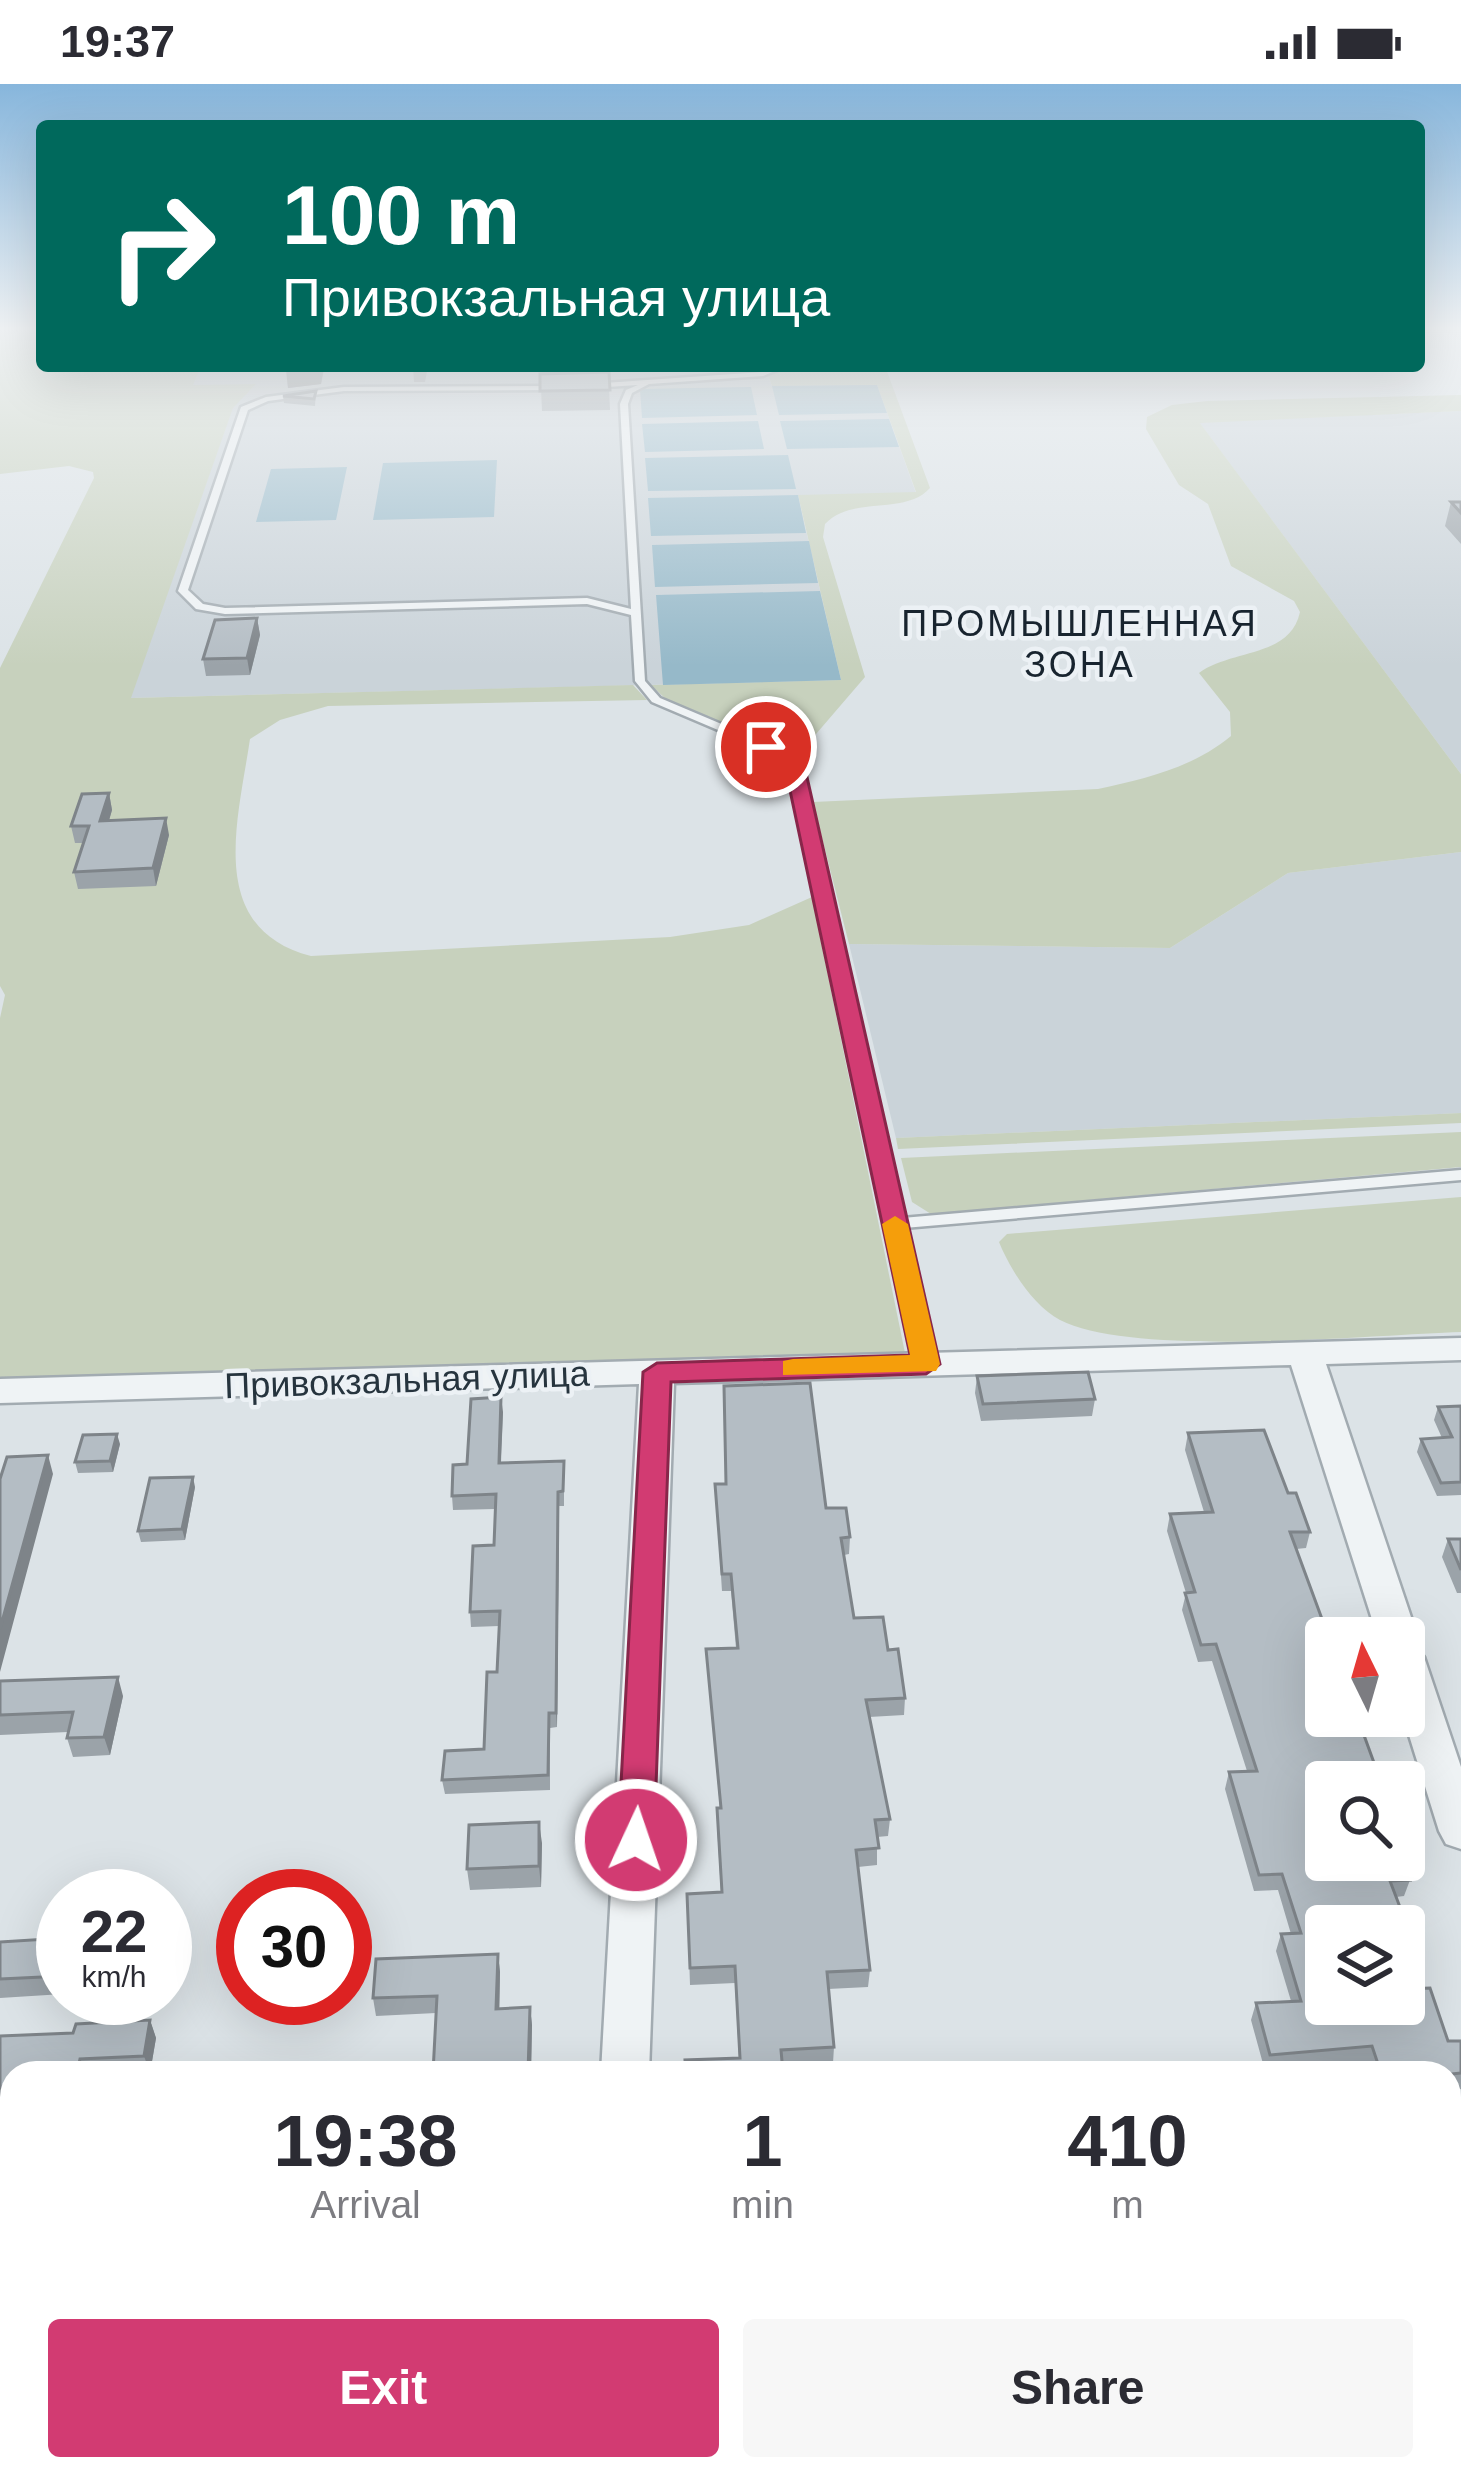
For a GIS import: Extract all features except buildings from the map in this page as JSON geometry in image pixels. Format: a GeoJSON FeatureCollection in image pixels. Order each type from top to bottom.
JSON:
{"type":"FeatureCollection","features":[{"type":"Feature","properties":{"kind":"street","name":"Привокзальная улица"},"geometry":{"type":"LineString","coordinates":[[0,1391],[1461,1349]]}},
{"type":"Feature","properties":{"kind":"street"},"geometry":{"type":"LineString","coordinates":[[1305,1354],[1391,1617]]}},
{"type":"Feature","properties":{"kind":"street"},"geometry":{"type":"LineString","coordinates":[[626,2061],[657,1372]]}},
{"type":"Feature","properties":{"kind":"street"},"geometry":{"type":"LineString","coordinates":[[1425,1721],[1461,1831]]}},
{"type":"Feature","properties":{"kind":"lane"},"geometry":{"type":"LineString","coordinates":[[233,443],[183,591],[200,607],[587,601],[637,613]]}},
{"type":"Feature","properties":{"kind":"lane"},"geometry":{"type":"LineString","coordinates":[[626,443],[640,681],[647,692],[788,756],[794,764],[926,1364]]}},
{"type":"Feature","properties":{"kind":"lane"},"geometry":{"type":"LineString","coordinates":[[895,1224],[1461,1175]]}},
{"type":"Feature","properties":{"kind":"shaded area"},"geometry":{"type":"Polygon","coordinates":[[[220,443],[898,443],[916,493],[798,496],[841,680],[130,698],[220,443]]]}},
{"type":"Feature","properties":{"kind":"shaded area"},"geometry":{"type":"Polygon","coordinates":[[[1215,443],[1461,443],[1461,774],[1215,443]]]}},
{"type":"Feature","properties":{"kind":"shaded area"},"geometry":{"type":"Polygon","coordinates":[[[1461,852],[1461,1113],[896,1138],[849,944],[1170,948],[1288,873],[1461,852]]]}},
{"type":"Feature","properties":{"kind":"green space"},"geometry":{"type":"Polygon","coordinates":[[[0,443],[221,443],[131,698],[633,685],[647,700],[328,706],[280,720],[250,739],[236,836],[242,897],[255,922],[277,942],[311,956],[670,937],[749,925],[812,897],[905,1353],[0,1380],[0,1018],[5,995],[0,986],[0,668],[94,478],[93,472],[69,466],[0,474],[0,443]]]}},
{"type":"Feature","properties":{"kind":"green space"},"geometry":{"type":"Polygon","coordinates":[[[898,443],[913,443],[930,488],[907,501],[849,510],[825,524],[823,537],[865,677],[798,755],[669,702],[651,685],[841,680],[798,495],[916,492],[898,443]]]}},
{"type":"Feature","properties":{"kind":"green space"},"geometry":{"type":"Polygon","coordinates":[[[1154,443],[1215,443],[1461,774],[1461,852],[1288,873],[1170,948],[849,944],[813,802],[1098,789],[1168,770],[1231,736],[1230,712],[1199,673],[1285,638],[1300,612],[1294,601],[1231,566],[1208,504],[1179,485],[1154,443]]]}},
{"type":"Feature","properties":{"kind":"green space"},"geometry":{"type":"Polygon","coordinates":[[[1461,1113],[1461,1123],[898,1149],[896,1138],[1461,1113]]]}},
{"type":"Feature","properties":{"kind":"green space"},"geometry":{"type":"Polygon","coordinates":[[[1461,1132],[1461,1167],[931,1214],[912,1202],[901,1158],[1461,1132]]]}},
{"type":"Feature","properties":{"kind":"green space"},"geometry":{"type":"Polygon","coordinates":[[[1461,1197],[1461,1332],[1196,1341],[1095,1332],[1060,1320],[1041,1306],[1016,1275],[999,1242],[1007,1234],[1461,1197]]]}},
{"type":"Feature","properties":{"kind":"water"},"geometry":{"type":"Polygon","coordinates":[[[644,443],[763,443],[764,449],[645,452],[644,443]]]}},
{"type":"Feature","properties":{"kind":"water"},"geometry":{"type":"Polygon","coordinates":[[[785,443],[898,443],[899,447],[787,449],[785,443]]]}},
{"type":"Feature","properties":{"kind":"water"},"geometry":{"type":"Polygon","coordinates":[[[788,455],[796,489],[648,491],[645,458],[788,455]]]}},
{"type":"Feature","properties":{"kind":"water"},"geometry":{"type":"Polygon","coordinates":[[[497,460],[494,517],[373,520],[383,463],[497,460]]]}},
{"type":"Feature","properties":{"kind":"water"},"geometry":{"type":"Polygon","coordinates":[[[347,467],[336,520],[256,522],[271,469],[347,467]]]}},
{"type":"Feature","properties":{"kind":"water"},"geometry":{"type":"Polygon","coordinates":[[[798,495],[806,533],[651,536],[648,498],[798,495]]]}},
{"type":"Feature","properties":{"kind":"water"},"geometry":{"type":"Polygon","coordinates":[[[809,541],[818,583],[655,587],[652,545],[809,541]]]}},
{"type":"Feature","properties":{"kind":"water"},"geometry":{"type":"Polygon","coordinates":[[[820,591],[841,680],[663,685],[656,595],[820,591]]]}},
{"type":"Feature","properties":{"kind":"slow traffic"},"geometry":{"type":"LineString","coordinates":[[793,1368],[926,1364],[895,1224]]}},
{"type":"Feature","properties":{"kind":"district","name":"ПРОМЫШЛЕННАЯ ЗОНА"},"geometry":{"type":"Point","coordinates":[1080,644]}},
{"type":"Feature","properties":{"kind":"route"},"geometry":{"type":"LineString","coordinates":[[636,1840],[657,1372],[926,1364],[794,764],[788,756],[766,747]]}}]}
